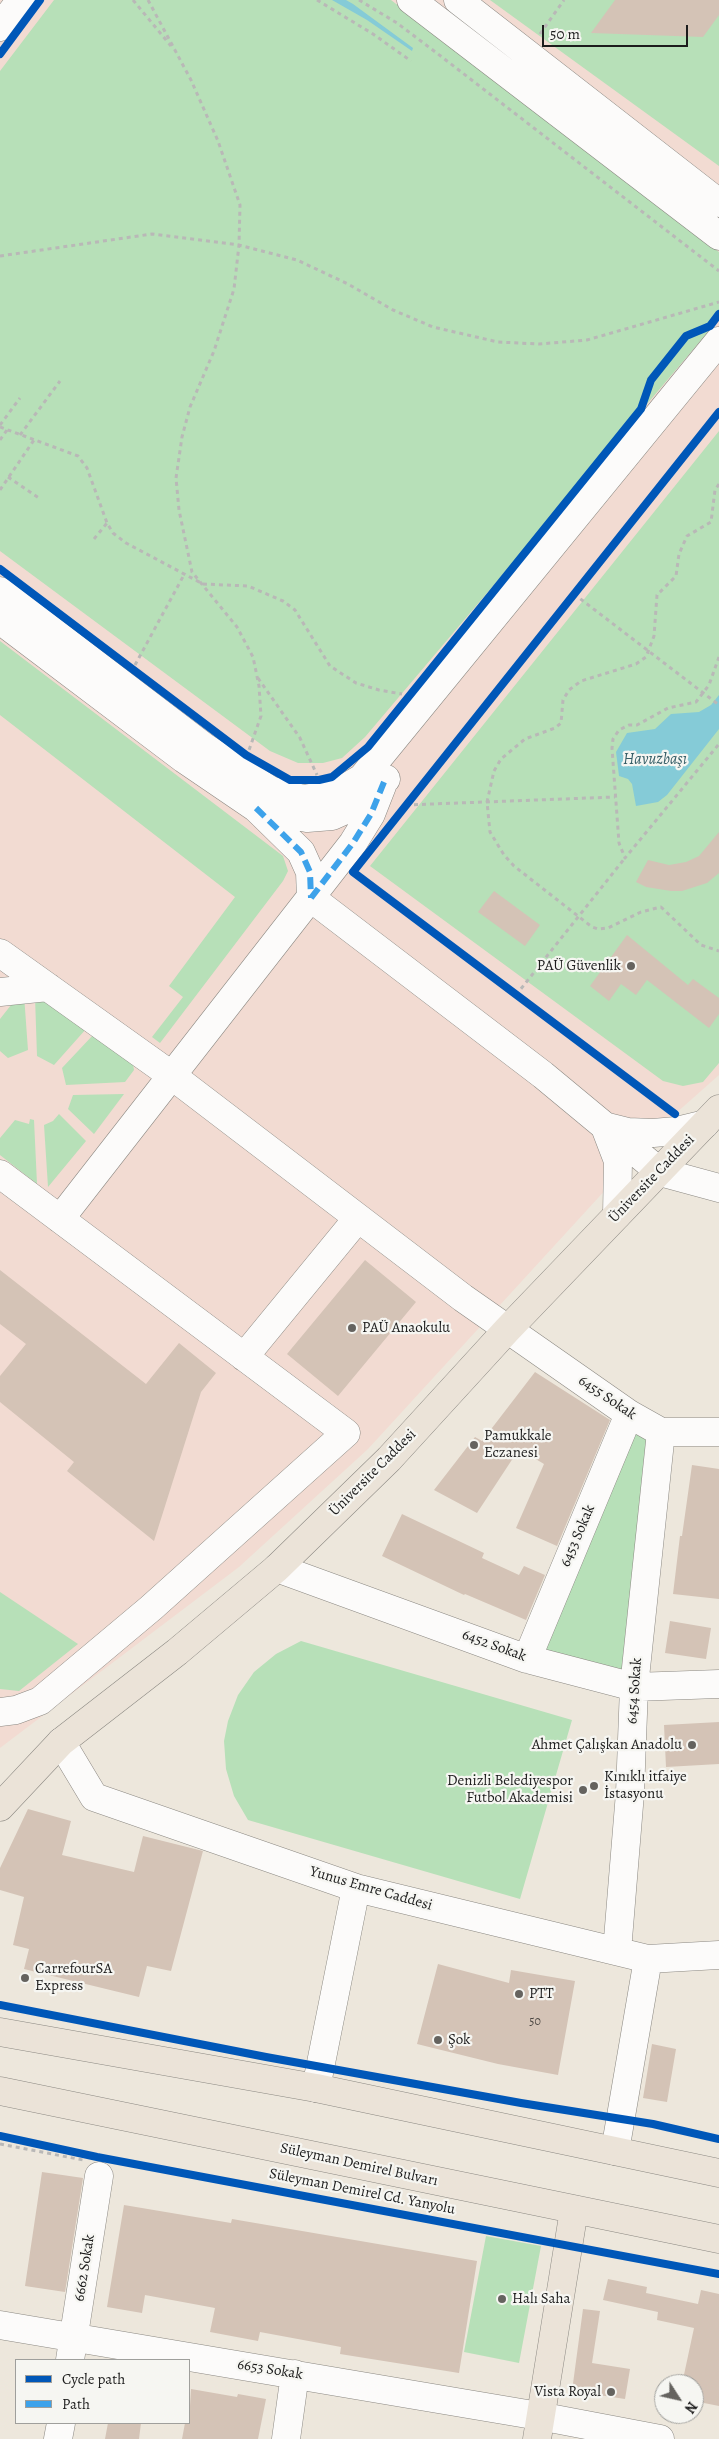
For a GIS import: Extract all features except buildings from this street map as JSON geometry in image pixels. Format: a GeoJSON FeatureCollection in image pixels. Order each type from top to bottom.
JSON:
{"type":"FeatureCollection","features":[{"type":"Feature","properties":{"kind":"main road","name":"Üniversite Caddesi"},"geometry":{"type":"LineString","coordinates":[[0,1807],[61,1742],[176,1652],[277,1568],[389,1459],[507,1330],[712,1116]]}},
{"type":"Feature","properties":{"kind":"main road"},"geometry":{"type":"LineString","coordinates":[[0,1780],[61,1742]]}},
{"type":"Feature","properties":{"kind":"main road"},"geometry":{"type":"LineString","coordinates":[[0,2020],[38,2039]]}},
{"type":"Feature","properties":{"kind":"main road"},"geometry":{"type":"LineString","coordinates":[[0,2032],[316,2088],[615,2150],[719,2174]]}},
{"type":"Feature","properties":{"kind":"main road","name":"Süleyman Demirel Bulvarı"},"geometry":{"type":"LineString","coordinates":[[0,2091],[574,2210],[719,2238]]}},
{"type":"Feature","properties":{"kind":"main road"},"geometry":{"type":"LineString","coordinates":[[538,2428],[574,2210]]}},
{"type":"Feature","properties":{"kind":"street"},"geometry":{"type":"LineString","coordinates":[[0,27],[20,0]]}},
{"type":"Feature","properties":{"kind":"street"},"geometry":{"type":"LineString","coordinates":[[411,0],[719,236]]}},
{"type":"Feature","properties":{"kind":"street"},"geometry":{"type":"LineString","coordinates":[[458,0],[719,203]]}},
{"type":"Feature","properties":{"kind":"street"},"geometry":{"type":"LineString","coordinates":[[0,591],[203,746],[270,790],[303,799],[335,794],[362,778],[719,341]]}},
{"type":"Feature","properties":{"kind":"street"},"geometry":{"type":"LineString","coordinates":[[256,808],[307,818],[332,816],[352,807],[382,783],[719,367]]}},
{"type":"Feature","properties":{"kind":"street"},"geometry":{"type":"LineString","coordinates":[[0,620],[184,759],[256,808],[301,852],[310,872],[311,898]]}},
{"type":"Feature","properties":{"kind":"street"},"geometry":{"type":"LineString","coordinates":[[60,1219],[352,843],[371,814],[384,782]]}},
{"type":"Feature","properties":{"kind":"street"},"geometry":{"type":"LineString","coordinates":[[311,898],[543,1075],[660,1172],[719,1188]]}},
{"type":"Feature","properties":{"kind":"street","name":"6455 Sokak"},"geometry":{"type":"LineString","coordinates":[[0,953],[171,1075],[462,1298],[629,1414],[661,1432],[719,1432]]}},
{"type":"Feature","properties":{"kind":"street"},"geometry":{"type":"LineString","coordinates":[[0,992],[48,987]]}},
{"type":"Feature","properties":{"kind":"street"},"geometry":{"type":"LineString","coordinates":[[604,1125],[628,1132],[653,1133],[712,1116]]}},
{"type":"Feature","properties":{"kind":"street"},"geometry":{"type":"LineString","coordinates":[[604,1125],[618,1161],[617,1215]]}},
{"type":"Feature","properties":{"kind":"street"},"geometry":{"type":"LineString","coordinates":[[0,1174],[346,1433],[158,1603],[40,1701],[16,1710],[0,1712]]}},
{"type":"Feature","properties":{"kind":"street"},"geometry":{"type":"LineString","coordinates":[[244,1356],[358,1218]]}},
{"type":"Feature","properties":{"kind":"street","name":"6453 Sokak"},"geometry":{"type":"LineString","coordinates":[[527,1659],[629,1414]]}},
{"type":"Feature","properties":{"kind":"street","name":"6454 Sokak"},"geometry":{"type":"LineString","coordinates":[[616,1951],[630,1793],[634,1687],[661,1432]]}},
{"type":"Feature","properties":{"kind":"street","name":"6452 Sokak"},"geometry":{"type":"LineString","coordinates":[[277,1568],[527,1659],[634,1687],[719,1684]]}},
{"type":"Feature","properties":{"kind":"street","name":"Yunus Emre Caddesi"},"geometry":{"type":"LineString","coordinates":[[61,1742],[94,1797],[356,1888],[648,1959],[719,1955]]}},
{"type":"Feature","properties":{"kind":"street"},"geometry":{"type":"LineString","coordinates":[[316,2088],[356,1888]]}},
{"type":"Feature","properties":{"kind":"street"},"geometry":{"type":"LineString","coordinates":[[615,2150],[648,1959]]}},
{"type":"Feature","properties":{"kind":"street","name":"6662 Sokak"},"geometry":{"type":"LineString","coordinates":[[71,2349],[93,2164]]}},
{"type":"Feature","properties":{"kind":"street","name":"6653 Sokak"},"geometry":{"type":"LineString","coordinates":[[0,2325],[71,2349],[161,2359]]}},
{"type":"Feature","properties":{"kind":"street","name":"6653 Sokak"},"geometry":{"type":"LineString","coordinates":[[190,2362],[295,2374],[538,2428],[660,2439]]}},
{"type":"Feature","properties":{"kind":"street"},"geometry":{"type":"LineString","coordinates":[[286,2439],[295,2374]]}},
{"type":"Feature","properties":{"kind":"street"},"geometry":{"type":"LineString","coordinates":[[58,2439],[61,2424]]}},
{"type":"Feature","properties":{"kind":"path"},"geometry":{"type":"LineString","coordinates":[[133,0],[176,53]]}},
{"type":"Feature","properties":{"kind":"path"},"geometry":{"type":"LineString","coordinates":[[148,0],[191,80],[218,141],[240,205],[239,245],[234,289],[214,351],[190,407],[182,437],[176,478],[179,510],[192,572],[237,627],[253,658],[257,677],[260,716],[250,757],[238,749]]}},
{"type":"Feature","properties":{"kind":"path"},"geometry":{"type":"LineString","coordinates":[[317,0],[373,34],[411,61]]}},
{"type":"Feature","properties":{"kind":"path"},"geometry":{"type":"LineString","coordinates":[[359,0],[396,23],[438,54],[719,271]]}},
{"type":"Feature","properties":{"kind":"path"},"geometry":{"type":"LineString","coordinates":[[526,52],[564,0]]}},
{"type":"Feature","properties":{"kind":"path"},"geometry":{"type":"LineString","coordinates":[[0,256],[152,234],[239,245],[297,260],[348,284],[394,310],[433,327],[498,342],[539,344],[587,340],[719,302]]}},
{"type":"Feature","properties":{"kind":"path"},"geometry":{"type":"LineString","coordinates":[[20,435],[60,381]]}},
{"type":"Feature","properties":{"kind":"path"},"geometry":{"type":"LineString","coordinates":[[20,398],[0,426],[78,456],[90,474],[107,523],[113,533],[126,543],[203,584],[248,586],[283,601],[295,610],[330,666],[356,683],[368,688],[410,695]]}},
{"type":"Feature","properties":{"kind":"path"},"geometry":{"type":"LineString","coordinates":[[0,440],[7,430]]}},
{"type":"Feature","properties":{"kind":"path"},"geometry":{"type":"LineString","coordinates":[[0,490],[34,440]]}},
{"type":"Feature","properties":{"kind":"path"},"geometry":{"type":"LineString","coordinates":[[8,478],[39,498]]}},
{"type":"Feature","properties":{"kind":"path"},"geometry":{"type":"LineString","coordinates":[[719,484],[715,490],[711,522],[687,536],[679,554],[676,576],[657,595],[654,636],[646,657],[636,664],[581,682],[569,690],[563,700],[561,723],[555,728],[525,739],[501,759],[494,771],[486,802],[490,832],[504,855],[514,866],[592,927],[598,929],[608,928],[642,912],[661,906],[701,945],[719,951]]}},
{"type":"Feature","properties":{"kind":"path"},"geometry":{"type":"LineString","coordinates":[[94,539],[107,523]]}},
{"type":"Feature","properties":{"kind":"path"},"geometry":{"type":"LineString","coordinates":[[132,670],[185,574]]}},
{"type":"Feature","properties":{"kind":"path"},"geometry":{"type":"LineString","coordinates":[[568,601],[580,586]]}},
{"type":"Feature","properties":{"kind":"path"},"geometry":{"type":"LineString","coordinates":[[574,594],[719,705]]}},
{"type":"Feature","properties":{"kind":"path"},"geometry":{"type":"LineString","coordinates":[[625,858],[619,843],[612,748],[613,739],[619,730],[629,725],[637,725],[668,708],[696,702],[704,694],[719,657]]}},
{"type":"Feature","properties":{"kind":"path"},"geometry":{"type":"LineString","coordinates":[[125,664],[140,676]]}},
{"type":"Feature","properties":{"kind":"path"},"geometry":{"type":"LineString","coordinates":[[257,677],[300,738],[322,779],[309,780]]}},
{"type":"Feature","properties":{"kind":"path"},"geometry":{"type":"LineString","coordinates":[[404,702],[410,695]]}},
{"type":"Feature","properties":{"kind":"path"},"geometry":{"type":"LineString","coordinates":[[516,996],[625,858],[719,744]]}},
{"type":"Feature","properties":{"kind":"path"},"geometry":{"type":"LineString","coordinates":[[406,805],[615,797]]}},
{"type":"Feature","properties":{"kind":"path"},"geometry":{"type":"LineString","coordinates":[[400,813],[412,798]]}},
{"type":"Feature","properties":{"kind":"path"},"geometry":{"type":"LineString","coordinates":[[508,990],[524,1001]]}},
{"type":"Feature","properties":{"kind":"path"},"geometry":{"type":"LineString","coordinates":[[0,2136],[93,2164]]}},
{"type":"Feature","properties":{"kind":"path"},"geometry":{"type":"LineString","coordinates":[[0,2144],[93,2164]]}},
{"type":"Feature","properties":{"kind":"shaded area"},"geometry":{"type":"Polygon","coordinates":[[[0,0],[719,0],[719,1075],[675,1114],[368,1449],[239,1567],[0,1748],[0,0]]]}},
{"type":"Feature","properties":{"kind":"green space"},"geometry":{"type":"Polygon","coordinates":[[[54,0],[391,0],[719,252],[719,319],[365,737],[342,758],[323,763],[298,763],[270,751],[0,551],[0,71],[54,0]]]}},
{"type":"Feature","properties":{"kind":"green space"},"geometry":{"type":"Polygon","coordinates":[[[490,0],[719,0],[719,166],[490,0]]]}},
{"type":"Feature","properties":{"kind":"green space"},"geometry":{"type":"Polygon","coordinates":[[[719,431],[719,1063],[703,1082],[683,1086],[663,1081],[370,866],[719,431]]]}},
{"type":"Feature","properties":{"kind":"green space"},"geometry":{"type":"Polygon","coordinates":[[[0,641],[283,856],[288,871],[283,881],[160,1043],[152,1037],[183,997],[169,986],[235,897],[0,715],[0,641]]]}},
{"type":"Feature","properties":{"kind":"green space"},"geometry":{"type":"Polygon","coordinates":[[[24,995],[28,1050],[8,1058],[0,1051],[0,1019],[15,1000],[24,995]]]}},
{"type":"Feature","properties":{"kind":"green space"},"geometry":{"type":"Polygon","coordinates":[[[35,997],[43,998],[86,1029],[54,1065],[37,1056],[35,997]]]}},
{"type":"Feature","properties":{"kind":"green space"},"geometry":{"type":"Polygon","coordinates":[[[94,1034],[132,1058],[134,1070],[125,1082],[66,1085],[62,1068],[94,1034]]]}},
{"type":"Feature","properties":{"kind":"green space"},"geometry":{"type":"Polygon","coordinates":[[[124,1094],[94,1134],[68,1109],[73,1095],[124,1094]]]}},
{"type":"Feature","properties":{"kind":"green space"},"geometry":{"type":"Polygon","coordinates":[[[59,1114],[86,1141],[48,1187],[44,1125],[53,1121],[59,1114]]]}},
{"type":"Feature","properties":{"kind":"green space"},"geometry":{"type":"Polygon","coordinates":[[[30,1119],[34,1120],[37,1184],[0,1155],[0,1138],[15,1120],[29,1124],[30,1119]]]}},
{"type":"Feature","properties":{"kind":"green space"},"geometry":{"type":"Polygon","coordinates":[[[629,1414],[661,1432],[634,1687],[527,1659],[629,1414]]]}},
{"type":"Feature","properties":{"kind":"green space"},"geometry":{"type":"Polygon","coordinates":[[[0,1592],[78,1644],[19,1691],[0,1689],[0,1592]]]}},
{"type":"Feature","properties":{"kind":"green space"},"geometry":{"type":"Polygon","coordinates":[[[301,1641],[572,1720],[520,1899],[248,1820],[234,1796],[226,1769],[224,1741],[228,1721],[238,1695],[254,1672],[276,1654],[301,1641]]]}},
{"type":"Feature","properties":{"kind":"green space","name":"Halı Saha"},"geometry":{"type":"Polygon","coordinates":[[[486,2236],[541,2246],[519,2363],[464,2352],[486,2236]]]}},
{"type":"Feature","properties":{"kind":"water"},"geometry":{"type":"Polygon","coordinates":[[[332,0],[346,0],[353,4],[413,48],[412,51],[367,20],[332,0]]]}},
{"type":"Feature","properties":{"kind":"water","name":"Havuzbaşı"},"geometry":{"type":"Polygon","coordinates":[[[719,695],[719,729],[667,795],[658,802],[636,806],[632,784],[628,779],[619,776],[616,752],[627,733],[655,729],[671,714],[699,712],[711,705],[719,695]]]}},
{"type":"Feature","properties":{"kind":"marked path"},"geometry":{"type":"LineString","coordinates":[[311,898],[353,843],[371,814],[384,782]]}},
{"type":"Feature","properties":{"kind":"marked path"},"geometry":{"type":"LineString","coordinates":[[256,808],[301,852],[310,872],[311,898]]}},
{"type":"Feature","properties":{"kind":"cycle path"},"geometry":{"type":"LineString","coordinates":[[0,54],[40,0]]}},
{"type":"Feature","properties":{"kind":"cycle path"},"geometry":{"type":"LineString","coordinates":[[0,569],[246,755],[290,780],[319,780],[332,777],[368,747],[641,409],[651,380],[686,336],[710,326],[719,314]]}},
{"type":"Feature","properties":{"kind":"cycle path"},"geometry":{"type":"LineString","coordinates":[[675,1114],[353,872],[719,412]]}},
{"type":"Feature","properties":{"kind":"cycle path"},"geometry":{"type":"LineString","coordinates":[[0,2005],[266,2057],[521,2103],[653,2124],[719,2139]]}},
{"type":"Feature","properties":{"kind":"cycle path","name":"Süleyman Demirel Cd. Yanyolu"},"geometry":{"type":"LineString","coordinates":[[0,2136],[97,2157],[719,2274]]}},
{"type":"Feature","properties":{"kind":"place","name":"PAÜ Güvenlik"},"geometry":{"type":"Point","coordinates":[631,966]}},
{"type":"Feature","properties":{"kind":"place","name":"PAÜ Anaokulu"},"geometry":{"type":"Point","coordinates":[352,1328]}},
{"type":"Feature","properties":{"kind":"place","name":"Pamukkale Eczanesi"},"geometry":{"type":"Point","coordinates":[474,1445]}},
{"type":"Feature","properties":{"kind":"place","name":"Ahmet Çalışkan Anadolu"},"geometry":{"type":"Point","coordinates":[692,1745]}},
{"type":"Feature","properties":{"kind":"place","name":"Kınıklı itfaiye İstasyonu"},"geometry":{"type":"Point","coordinates":[594,1786]}},
{"type":"Feature","properties":{"kind":"place","name":"Denizli Belediyespor Futbol Akademisi"},"geometry":{"type":"Point","coordinates":[583,1790]}},
{"type":"Feature","properties":{"kind":"place","name":"CarrefourSA Express"},"geometry":{"type":"Point","coordinates":[25,1978]}},
{"type":"Feature","properties":{"kind":"place","name":"PTT"},"geometry":{"type":"Point","coordinates":[519,1994]}},
{"type":"Feature","properties":{"kind":"place","name":"Şok"},"geometry":{"type":"Point","coordinates":[438,2040]}},
{"type":"Feature","properties":{"kind":"place","name":"Halı Saha"},"geometry":{"type":"Point","coordinates":[502,2299]}},
{"type":"Feature","properties":{"kind":"place","name":"Vista Royal"},"geometry":{"type":"Point","coordinates":[611,2392]}}]}
